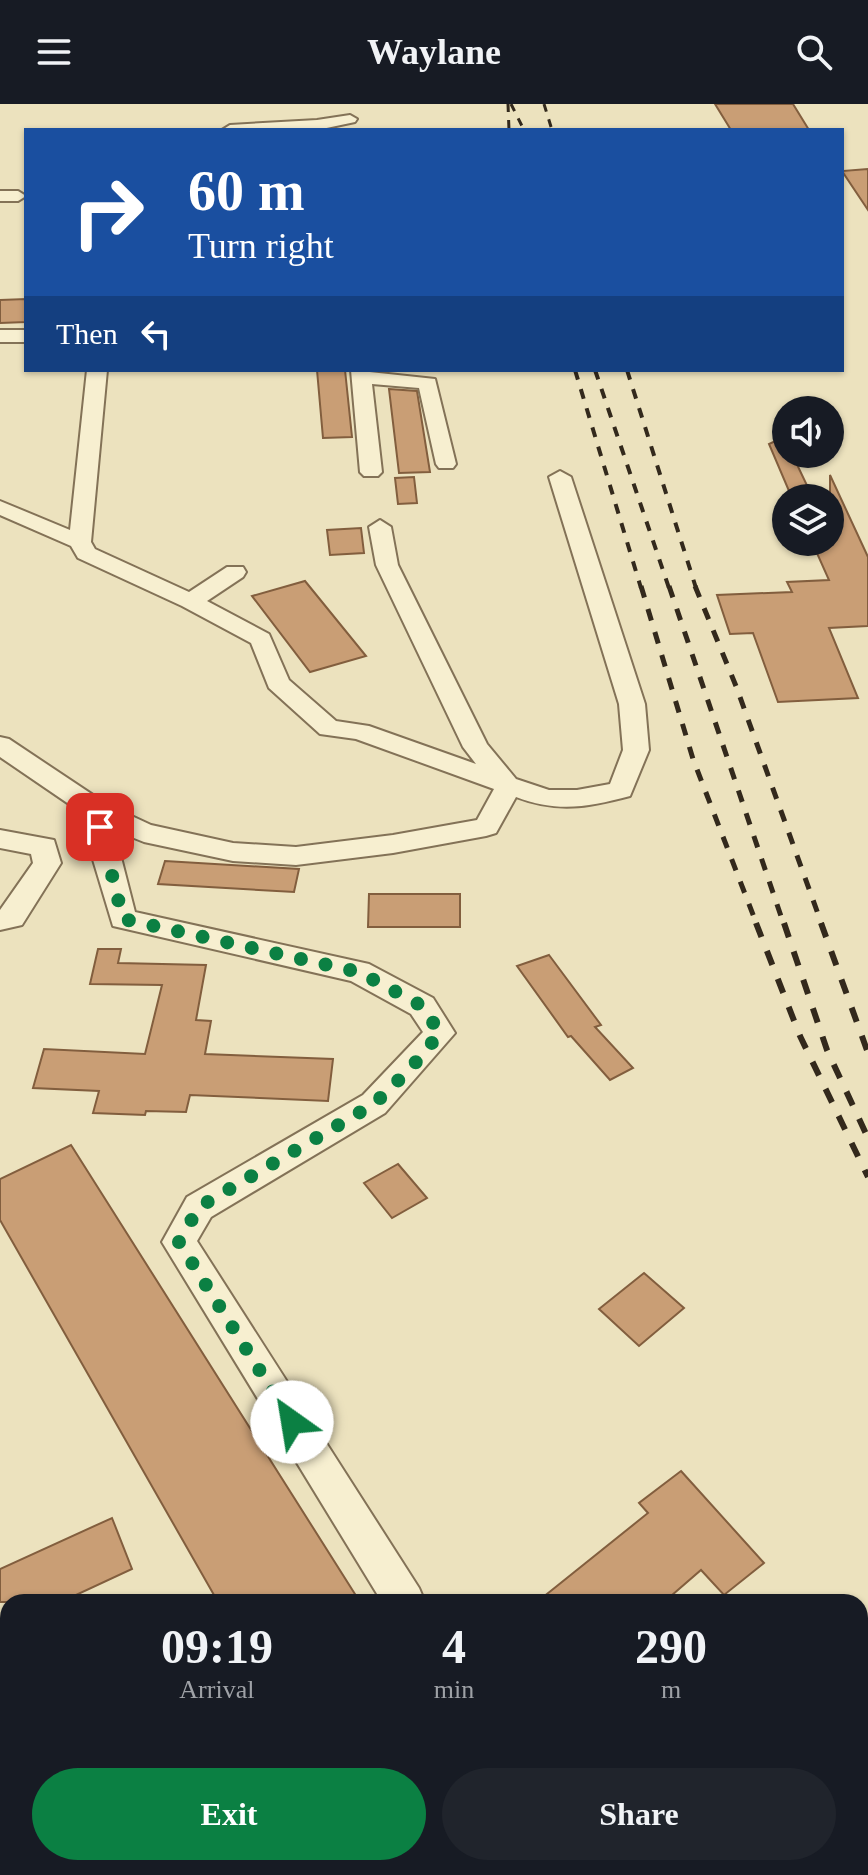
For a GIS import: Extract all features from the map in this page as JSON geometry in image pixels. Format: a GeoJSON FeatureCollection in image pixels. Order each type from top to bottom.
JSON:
{"type":"FeatureCollection","features":[{"type":"Feature","properties":{"kind":"street"},"geometry":{"type":"LineString","coordinates":[[336,104],[353,124]]}},
{"type":"Feature","properties":{"kind":"street"},"geometry":{"type":"LineString","coordinates":[[287,128],[353,124]]}},
{"type":"Feature","properties":{"kind":"street"},"geometry":{"type":"LineString","coordinates":[[0,196],[18,196]]}},
{"type":"Feature","properties":{"kind":"street"},"geometry":{"type":"LineString","coordinates":[[0,336],[24,336]]}},
{"type":"Feature","properties":{"kind":"street"},"geometry":{"type":"LineString","coordinates":[[97,372],[80,542],[86,553],[190,601],[261,639],[278,683],[329,728],[360,732],[547,799],[577,799],[621,790],[636,750],[632,704],[560,477]]}},
{"type":"Feature","properties":{"kind":"street"},"geometry":{"type":"LineString","coordinates":[[371,472],[361,374],[428,383],[446,464]]}},
{"type":"Feature","properties":{"kind":"street"},"geometry":{"type":"LineString","coordinates":[[0,507],[80,542]]}},
{"type":"Feature","properties":{"kind":"street"},"geometry":{"type":"LineString","coordinates":[[380,527],[387,565],[447,682],[476,747],[509,787]]}},
{"type":"Feature","properties":{"kind":"street"},"geometry":{"type":"LineString","coordinates":[[190,601],[235,572]]}},
{"type":"Feature","properties":{"kind":"street"},"geometry":{"type":"LineString","coordinates":[[0,745],[98,811],[144,833],[233,852],[296,856],[393,844],[486,827],[509,787]]}},
{"type":"Feature","properties":{"kind":"street"},"geometry":{"type":"LineString","coordinates":[[98,811],[102,843],[123,919],[359,972],[422,1006],[440,1033],[411,1068],[374,1104],[199,1207],[179,1242],[400,1594]]}},
{"type":"Feature","properties":{"kind":"street"},"geometry":{"type":"LineString","coordinates":[[0,839],[44,847],[47,863],[12,918],[0,920]]}},
{"type":"Feature","properties":{"kind":"building"},"geometry":{"type":"Polygon","coordinates":[[[715,104],[793,104],[808,128],[730,128],[715,104]]]}},
{"type":"Feature","properties":{"kind":"building"},"geometry":{"type":"Polygon","coordinates":[[[868,169],[868,210],[844,174],[844,171],[868,169]]]}},
{"type":"Feature","properties":{"kind":"building"},"geometry":{"type":"Polygon","coordinates":[[[24,299],[24,322],[0,323],[0,300],[24,299]]]}},
{"type":"Feature","properties":{"kind":"building"},"geometry":{"type":"Polygon","coordinates":[[[317,372],[345,372],[352,437],[323,438],[317,372]]]}},
{"type":"Feature","properties":{"kind":"building"},"geometry":{"type":"Polygon","coordinates":[[[389,389],[417,391],[430,472],[399,473],[389,389]]]}},
{"type":"Feature","properties":{"kind":"building"},"geometry":{"type":"Polygon","coordinates":[[[779,468],[799,468],[806,484],[786,484],[779,468]]]}},
{"type":"Feature","properties":{"kind":"building"},"geometry":{"type":"Polygon","coordinates":[[[414,477],[417,503],[398,504],[395,478],[414,477]]]}},
{"type":"Feature","properties":{"kind":"building"},"geometry":{"type":"Polygon","coordinates":[[[844,505],[868,557],[868,626],[829,628],[858,698],[778,702],[753,633],[730,634],[717,595],[792,592],[787,582],[829,580],[818,556],[844,556],[844,505]]]}},
{"type":"Feature","properties":{"kind":"building"},"geometry":{"type":"Polygon","coordinates":[[[361,528],[364,553],[330,555],[327,530],[361,528]]]}},
{"type":"Feature","properties":{"kind":"building"},"geometry":{"type":"Polygon","coordinates":[[[305,581],[366,656],[310,672],[252,596],[305,581]]]}},
{"type":"Feature","properties":{"kind":"building"},"geometry":{"type":"Polygon","coordinates":[[[165,861],[299,869],[294,892],[158,884],[165,861]]]}},
{"type":"Feature","properties":{"kind":"building"},"geometry":{"type":"Polygon","coordinates":[[[369,894],[460,894],[460,927],[368,927],[369,894]]]}},
{"type":"Feature","properties":{"kind":"building"},"geometry":{"type":"Polygon","coordinates":[[[98,949],[121,949],[118,963],[206,965],[196,1020],[211,1021],[205,1054],[333,1059],[328,1101],[190,1095],[186,1112],[146,1111],[145,1115],[93,1113],[99,1091],[33,1088],[44,1049],[145,1054],[162,985],[90,984],[98,949]]]}},
{"type":"Feature","properties":{"kind":"building"},"geometry":{"type":"Polygon","coordinates":[[[549,955],[601,1025],[595,1027],[633,1068],[610,1080],[571,1036],[568,1037],[517,966],[549,955]]]}},
{"type":"Feature","properties":{"kind":"building"},"geometry":{"type":"Polygon","coordinates":[[[71,1145],[355,1594],[213,1594],[0,1220],[0,1179],[71,1145]]]}},
{"type":"Feature","properties":{"kind":"building"},"geometry":{"type":"Polygon","coordinates":[[[398,1164],[427,1198],[392,1218],[364,1183],[398,1164]]]}},
{"type":"Feature","properties":{"kind":"building"},"geometry":{"type":"Polygon","coordinates":[[[644,1273],[684,1308],[639,1346],[599,1309],[644,1273]]]}},
{"type":"Feature","properties":{"kind":"building"},"geometry":{"type":"Polygon","coordinates":[[[681,1471],[764,1563],[725,1594],[701,1570],[673,1594],[547,1594],[648,1513],[639,1503],[681,1471]]]}},
{"type":"Feature","properties":{"kind":"building"},"geometry":{"type":"Polygon","coordinates":[[[112,1518],[132,1569],[78,1594],[0,1594],[0,1569],[112,1518]]]}},
{"type":"Feature","properties":{"kind":"railway"},"geometry":{"type":"LineString","coordinates":[[508,104],[509,128]]}},
{"type":"Feature","properties":{"kind":"railway"},"geometry":{"type":"LineString","coordinates":[[511,104],[523,128]]}},
{"type":"Feature","properties":{"kind":"railway"},"geometry":{"type":"LineString","coordinates":[[544,104],[551,128]]}},
{"type":"Feature","properties":{"kind":"railway"},"geometry":{"type":"LineString","coordinates":[[576,372],[641,588]]}},
{"type":"Feature","properties":{"kind":"railway"},"geometry":{"type":"LineString","coordinates":[[596,372],[669,588]]}},
{"type":"Feature","properties":{"kind":"railway"},"geometry":{"type":"LineString","coordinates":[[628,372],[696,588]]}},
{"type":"Feature","properties":{"kind":"railway"},"geometry":{"type":"LineString","coordinates":[[641,586],[693,759],[757,925]]}},
{"type":"Feature","properties":{"kind":"railway"},"geometry":{"type":"LineString","coordinates":[[669,586],[784,925]]}},
{"type":"Feature","properties":{"kind":"railway"},"geometry":{"type":"LineString","coordinates":[[695,586],[736,686],[822,925]]}},
{"type":"Feature","properties":{"kind":"railway"},"geometry":{"type":"LineString","coordinates":[[756,923],[800,1036],[868,1177]]}},
{"type":"Feature","properties":{"kind":"railway"},"geometry":{"type":"LineString","coordinates":[[784,923],[827,1050],[868,1138]]}},
{"type":"Feature","properties":{"kind":"railway"},"geometry":{"type":"LineString","coordinates":[[821,923],[868,1053]]}},
{"type":"Feature","properties":{"kind":"route"},"geometry":{"type":"LineString","coordinates":[[100,827],[123,919],[359,972],[422,1006],[440,1033],[411,1068],[374,1104],[199,1207],[179,1242],[292,1422]]}}]}
